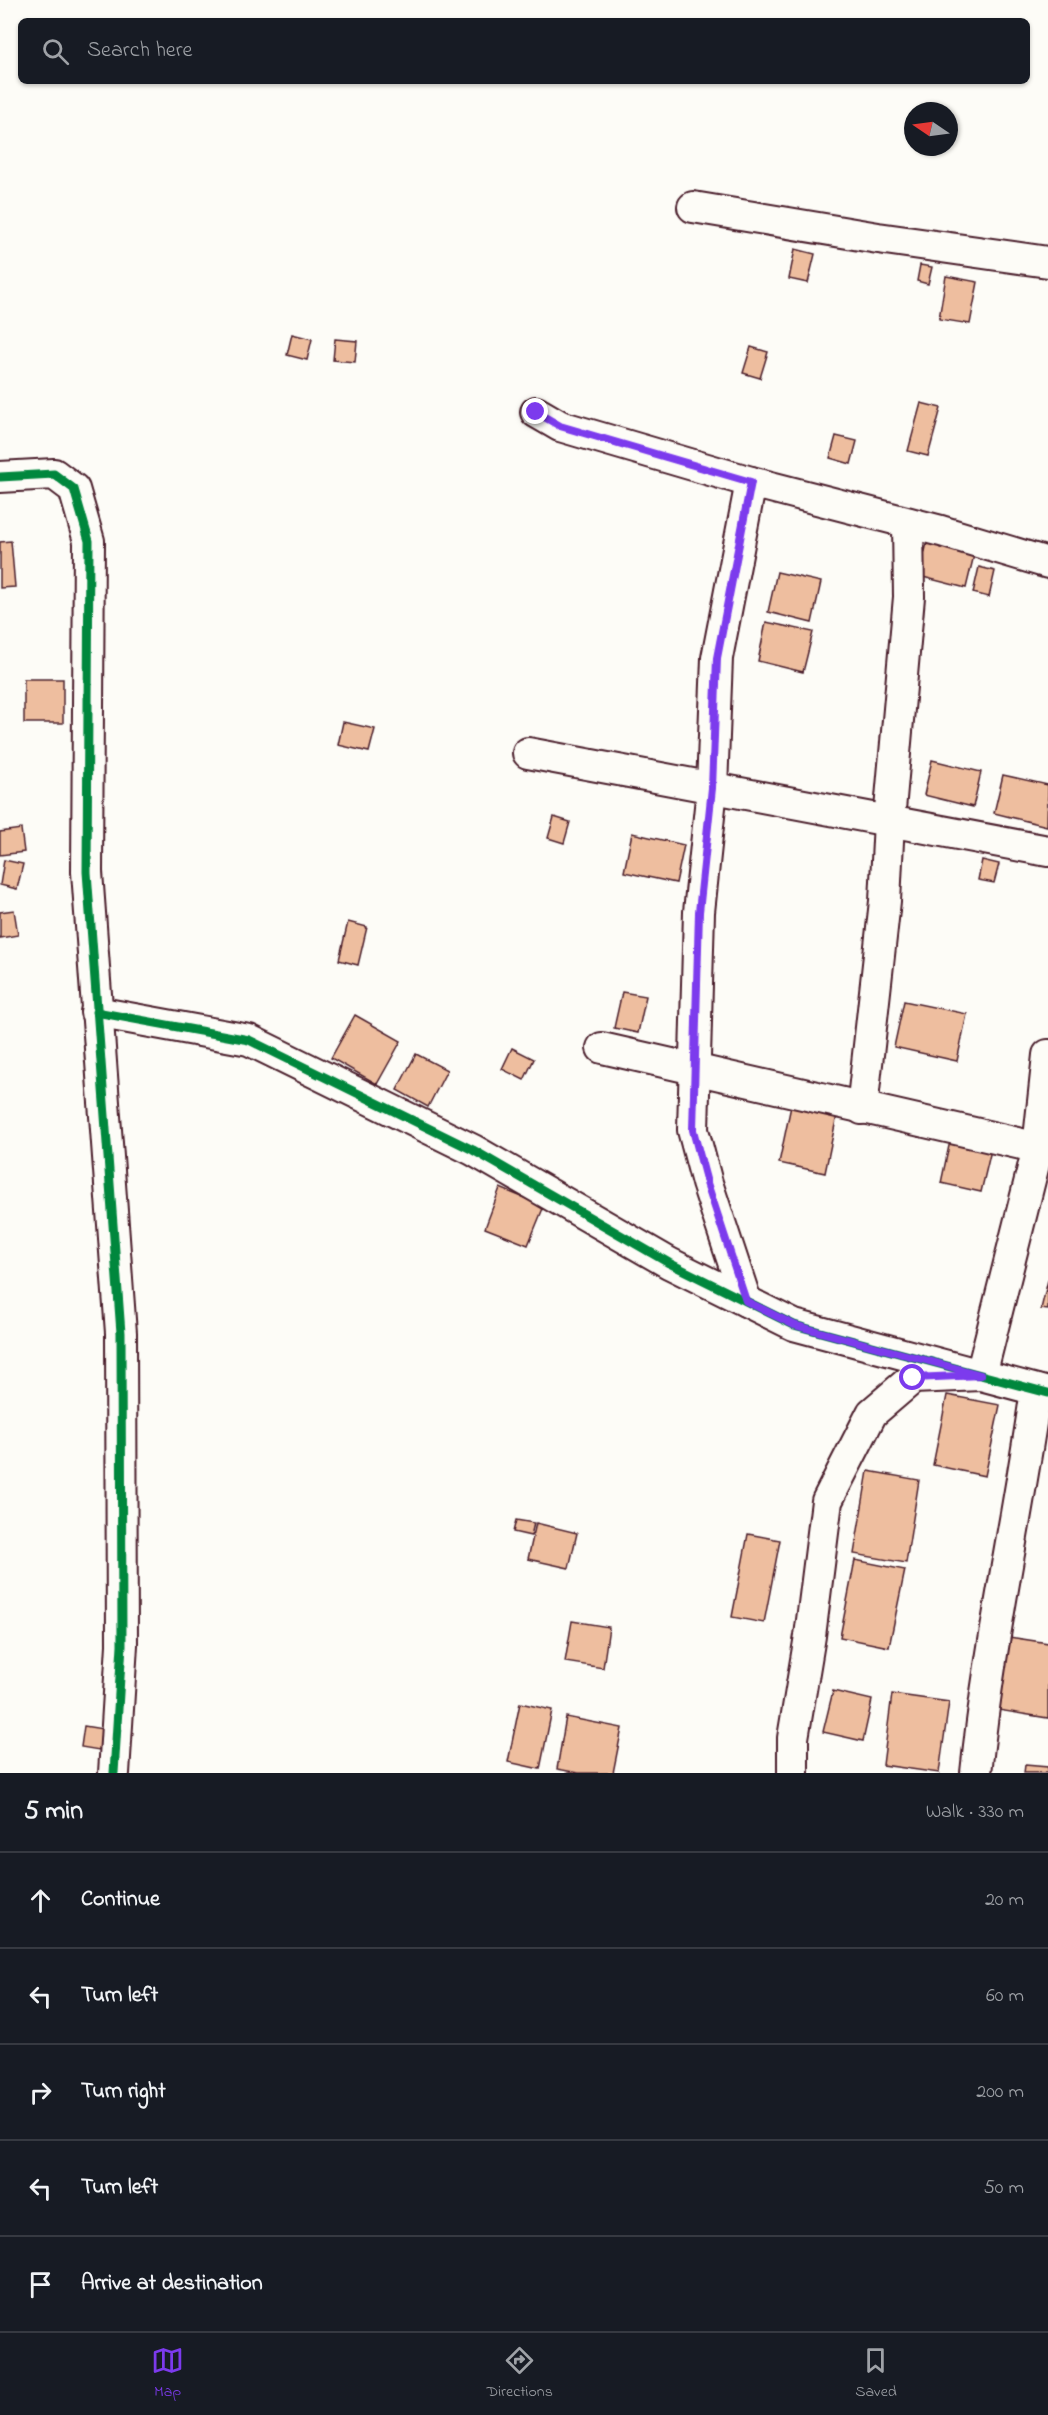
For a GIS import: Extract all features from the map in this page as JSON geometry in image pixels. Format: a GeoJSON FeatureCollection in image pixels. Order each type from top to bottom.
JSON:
{"type":"FeatureCollection","features":[{"type":"Feature","properties":{"kind":"street"},"geometry":{"type":"LineString","coordinates":[[693,207],[878,238],[1048,262]]}},
{"type":"Feature","properties":{"kind":"street"},"geometry":{"type":"LineString","coordinates":[[536,412],[560,426],[751,482],[1048,563]]}},
{"type":"Feature","properties":{"kind":"street"},"geometry":{"type":"LineString","coordinates":[[0,477],[54,474],[74,489],[89,541],[87,872],[121,1333],[122,1645],[114,1773]]}},
{"type":"Feature","properties":{"kind":"street"},"geometry":{"type":"LineString","coordinates":[[746,1301],[707,1183],[693,1130],[699,912],[712,788],[717,658],[751,482]]}},
{"type":"Feature","properties":{"kind":"street"},"geometry":{"type":"LineString","coordinates":[[862,1109],[885,901],[889,821],[909,597],[908,523]]}},
{"type":"Feature","properties":{"kind":"street"},"geometry":{"type":"LineString","coordinates":[[528,753],[1048,851]]}},
{"type":"Feature","properties":{"kind":"street"},"geometry":{"type":"LineString","coordinates":[[96,1012],[249,1040],[473,1150],[669,1263],[794,1325],[1042,1392],[1023,1482],[982,1709],[976,1773]]}},
{"type":"Feature","properties":{"kind":"street"},"geometry":{"type":"LineString","coordinates":[[602,1048],[1043,1149]]}},
{"type":"Feature","properties":{"kind":"street"},"geometry":{"type":"LineString","coordinates":[[981,1375],[1043,1149],[1048,1055]]}},
{"type":"Feature","properties":{"kind":"street"},"geometry":{"type":"LineString","coordinates":[[793,1773],[793,1738],[810,1636],[827,1501],[872,1413],[913,1378],[981,1375]]}},
{"type":"Feature","properties":{"kind":"building"},"geometry":{"type":"Polygon","coordinates":[[[795,249],[815,254],[808,283],[789,279],[795,249]]]}},
{"type":"Feature","properties":{"kind":"building"},"geometry":{"type":"Polygon","coordinates":[[[920,265],[932,267],[928,284],[917,281],[920,265]]]}},
{"type":"Feature","properties":{"kind":"building"},"geometry":{"type":"Polygon","coordinates":[[[946,276],[978,282],[970,324],[939,319],[946,276]]]}},
{"type":"Feature","properties":{"kind":"building"},"geometry":{"type":"Polygon","coordinates":[[[292,334],[312,339],[307,360],[287,355],[292,334]]]}},
{"type":"Feature","properties":{"kind":"building"},"geometry":{"type":"Polygon","coordinates":[[[335,339],[357,341],[355,362],[333,360],[335,339]]]}},
{"type":"Feature","properties":{"kind":"building"},"geometry":{"type":"Polygon","coordinates":[[[751,347],[768,352],[760,378],[743,373],[751,347]]]}},
{"type":"Feature","properties":{"kind":"building"},"geometry":{"type":"Polygon","coordinates":[[[921,403],[941,408],[928,456],[908,451],[921,403]]]}},
{"type":"Feature","properties":{"kind":"building"},"geometry":{"type":"Polygon","coordinates":[[[836,436],[857,441],[851,464],[830,458],[836,436]]]}},
{"type":"Feature","properties":{"kind":"building"},"geometry":{"type":"Polygon","coordinates":[[[11,541],[15,587],[0,588],[0,542],[11,541]]]}},
{"type":"Feature","properties":{"kind":"building"},"geometry":{"type":"Polygon","coordinates":[[[927,543],[974,555],[966,588],[919,576],[927,543]]]}},
{"type":"Feature","properties":{"kind":"building"},"geometry":{"type":"Polygon","coordinates":[[[979,567],[995,571],[989,597],[973,593],[979,567]]]}},
{"type":"Feature","properties":{"kind":"building"},"geometry":{"type":"Polygon","coordinates":[[[777,572],[821,582],[812,623],[768,612],[777,572]]]}},
{"type":"Feature","properties":{"kind":"building"},"geometry":{"type":"Polygon","coordinates":[[[766,622],[813,632],[803,672],[758,661],[766,622]]]}},
{"type":"Feature","properties":{"kind":"building"},"geometry":{"type":"Polygon","coordinates":[[[24,679],[63,679],[63,723],[24,723],[24,679]]]}},
{"type":"Feature","properties":{"kind":"building"},"geometry":{"type":"Polygon","coordinates":[[[343,722],[375,729],[369,752],[338,745],[343,722]]]}},
{"type":"Feature","properties":{"kind":"building"},"geometry":{"type":"Polygon","coordinates":[[[932,760],[981,772],[973,807],[924,795],[932,760]]]}},
{"type":"Feature","properties":{"kind":"building"},"geometry":{"type":"Polygon","coordinates":[[[1003,775],[1048,785],[1047,826],[994,813],[1003,775]]]}},
{"type":"Feature","properties":{"kind":"building"},"geometry":{"type":"Polygon","coordinates":[[[554,817],[570,822],[564,843],[548,838],[554,817]]]}},
{"type":"Feature","properties":{"kind":"building"},"geometry":{"type":"Polygon","coordinates":[[[21,829],[24,852],[0,855],[0,832],[21,829]]]}},
{"type":"Feature","properties":{"kind":"building"},"geometry":{"type":"Polygon","coordinates":[[[632,833],[684,845],[676,883],[624,872],[632,833]]]}},
{"type":"Feature","properties":{"kind":"building"},"geometry":{"type":"Polygon","coordinates":[[[4,860],[23,864],[17,889],[0,885],[4,860]]]}},
{"type":"Feature","properties":{"kind":"building"},"geometry":{"type":"Polygon","coordinates":[[[982,860],[999,864],[994,883],[978,880],[982,860]]]}},
{"type":"Feature","properties":{"kind":"building"},"geometry":{"type":"Polygon","coordinates":[[[14,910],[18,935],[0,938],[0,912],[14,910]]]}},
{"type":"Feature","properties":{"kind":"building"},"geometry":{"type":"Polygon","coordinates":[[[348,922],[367,927],[358,965],[339,960],[348,922]]]}},
{"type":"Feature","properties":{"kind":"building"},"geometry":{"type":"Polygon","coordinates":[[[622,992],[646,996],[638,1033],[614,1028],[622,992]]]}},
{"type":"Feature","properties":{"kind":"building"},"geometry":{"type":"Polygon","coordinates":[[[904,1001],[967,1014],[957,1061],[894,1047],[904,1001]]]}},
{"type":"Feature","properties":{"kind":"building"},"geometry":{"type":"Polygon","coordinates":[[[355,1015],[401,1041],[377,1084],[331,1058],[355,1015]]]}},
{"type":"Feature","properties":{"kind":"building"},"geometry":{"type":"Polygon","coordinates":[[[512,1048],[534,1059],[524,1080],[502,1069],[512,1048]]]}},
{"type":"Feature","properties":{"kind":"building"},"geometry":{"type":"Polygon","coordinates":[[[416,1054],[447,1070],[428,1107],[397,1090],[416,1054]]]}},
{"type":"Feature","properties":{"kind":"building"},"geometry":{"type":"Polygon","coordinates":[[[791,1106],[837,1115],[825,1173],[779,1163],[791,1106]]]}},
{"type":"Feature","properties":{"kind":"building"},"geometry":{"type":"Polygon","coordinates":[[[950,1141],[991,1150],[981,1192],[941,1183],[950,1141]]]}},
{"type":"Feature","properties":{"kind":"building"},"geometry":{"type":"Polygon","coordinates":[[[500,1188],[544,1206],[528,1245],[485,1228],[500,1188]]]}},
{"type":"Feature","properties":{"kind":"building"},"geometry":{"type":"Polygon","coordinates":[[[1048,1280],[1048,1310],[1041,1309],[1048,1280]]]}},
{"type":"Feature","properties":{"kind":"building"},"geometry":{"type":"Polygon","coordinates":[[[947,1395],[1000,1405],[985,1476],[933,1465],[947,1395]]]}},
{"type":"Feature","properties":{"kind":"building"},"geometry":{"type":"Polygon","coordinates":[[[868,1471],[919,1480],[906,1563],[854,1554],[868,1471]]]}},
{"type":"Feature","properties":{"kind":"building"},"geometry":{"type":"Polygon","coordinates":[[[516,1520],[534,1523],[531,1536],[513,1532],[516,1520]]]}},
{"type":"Feature","properties":{"kind":"building"},"geometry":{"type":"Polygon","coordinates":[[[536,1523],[577,1533],[569,1568],[528,1559],[536,1523]]]}},
{"type":"Feature","properties":{"kind":"building"},"geometry":{"type":"Polygon","coordinates":[[[748,1534],[780,1540],[764,1623],[732,1617],[748,1534]]]}},
{"type":"Feature","properties":{"kind":"building"},"geometry":{"type":"Polygon","coordinates":[[[855,1560],[905,1570],[889,1647],[840,1637],[855,1560]]]}},
{"type":"Feature","properties":{"kind":"building"},"geometry":{"type":"Polygon","coordinates":[[[572,1621],[609,1627],[603,1668],[565,1662],[572,1621]]]}},
{"type":"Feature","properties":{"kind":"building"},"geometry":{"type":"Polygon","coordinates":[[[1009,1637],[1048,1643],[1048,1718],[998,1710],[1009,1637]]]}},
{"type":"Feature","properties":{"kind":"building"},"geometry":{"type":"Polygon","coordinates":[[[833,1691],[872,1700],[863,1741],[823,1732],[833,1691]]]}},
{"type":"Feature","properties":{"kind":"building"},"geometry":{"type":"Polygon","coordinates":[[[892,1694],[949,1702],[939,1773],[883,1765],[892,1694]]]}},
{"type":"Feature","properties":{"kind":"building"},"geometry":{"type":"Polygon","coordinates":[[[520,1703],[552,1710],[540,1769],[508,1762],[520,1703]]]}},
{"type":"Feature","properties":{"kind":"building"},"geometry":{"type":"Polygon","coordinates":[[[566,1717],[622,1728],[613,1773],[579,1773],[557,1769],[566,1717]]]}},
{"type":"Feature","properties":{"kind":"building"},"geometry":{"type":"Polygon","coordinates":[[[84,1726],[103,1729],[99,1750],[81,1747],[84,1726]]]}},
{"type":"Feature","properties":{"kind":"building"},"geometry":{"type":"Polygon","coordinates":[[[1025,1765],[1048,1767],[1048,1773],[1024,1773],[1025,1765]]]}},
{"type":"Feature","properties":{"kind":"cycle path"},"geometry":{"type":"LineString","coordinates":[[0,477],[54,474],[74,489],[89,541],[87,872],[121,1333],[122,1645],[114,1773]]}},
{"type":"Feature","properties":{"kind":"cycle path"},"geometry":{"type":"LineString","coordinates":[[96,1012],[249,1040],[473,1150],[669,1263],[794,1325],[1048,1393]]}},
{"type":"Feature","properties":{"kind":"route"},"geometry":{"type":"LineString","coordinates":[[536,412],[560,426],[751,482],[717,658],[712,788],[699,912],[693,1130],[707,1183],[746,1301],[794,1325],[981,1375],[913,1378]]}}]}
